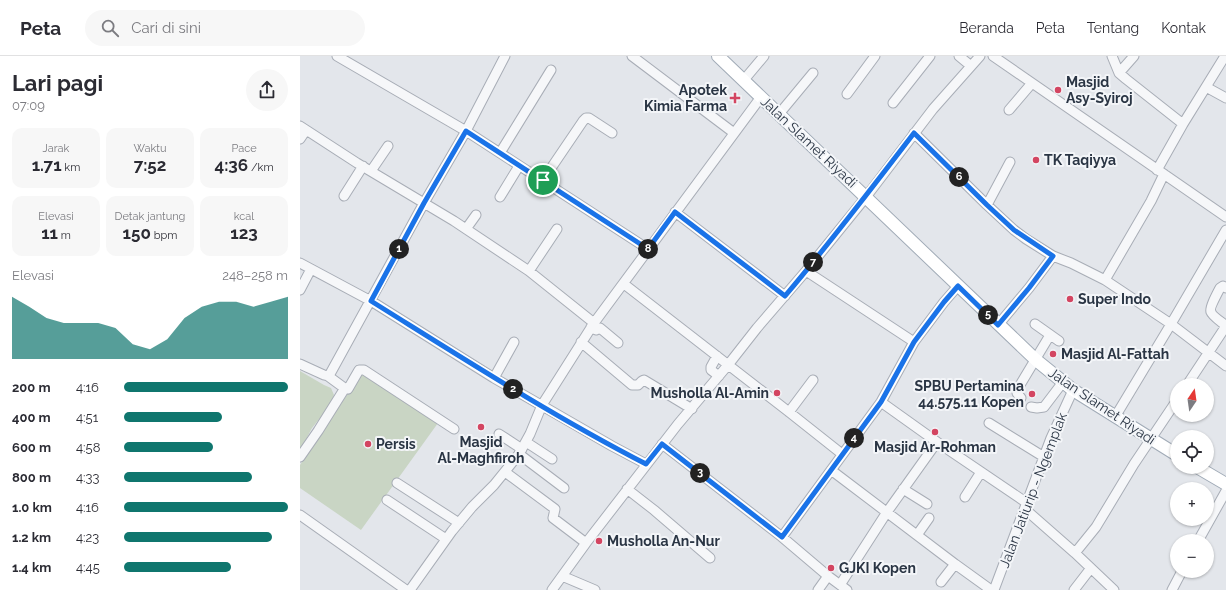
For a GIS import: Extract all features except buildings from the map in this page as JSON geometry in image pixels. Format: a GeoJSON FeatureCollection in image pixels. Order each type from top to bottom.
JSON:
{"type":"FeatureCollection","features":[{"type":"Feature","properties":{"kind":"main road","name":"Jalan Slamet Riyadi"},"geometry":{"type":"LineString","coordinates":[[718,56],[1036,360],[1073,390],[1170,451]]}},
{"type":"Feature","properties":{"kind":"main road"},"geometry":{"type":"LineString","coordinates":[[1209,474],[1226,484]]}},
{"type":"Feature","properties":{"kind":"street"},"geometry":{"type":"LineString","coordinates":[[337,56],[466,131],[648,249]]}},
{"type":"Feature","properties":{"kind":"street"},"geometry":{"type":"LineString","coordinates":[[328,376],[371,301],[424,203],[466,131],[505,56]]}},
{"type":"Feature","properties":{"kind":"street"},"geometry":{"type":"LineString","coordinates":[[632,56],[734,132]]}},
{"type":"Feature","properties":{"kind":"street"},"geometry":{"type":"LineString","coordinates":[[743,81],[764,56]]}},
{"type":"Feature","properties":{"kind":"street"},"geometry":{"type":"LineString","coordinates":[[847,94],[875,56]]}},
{"type":"Feature","properties":{"kind":"street"},"geometry":{"type":"LineString","coordinates":[[893,103],[930,56]]}},
{"type":"Feature","properties":{"kind":"street"},"geometry":{"type":"LineString","coordinates":[[959,56],[971,66]]}},
{"type":"Feature","properties":{"kind":"street"},"geometry":{"type":"LineString","coordinates":[[552,590],[662,444],[866,197],[914,133],[980,56]]}},
{"type":"Feature","properties":{"kind":"street"},"geometry":{"type":"LineString","coordinates":[[993,56],[1226,217]]}},
{"type":"Feature","properties":{"kind":"street"},"geometry":{"type":"LineString","coordinates":[[1112,56],[1119,73],[1183,124]]}},
{"type":"Feature","properties":{"kind":"street"},"geometry":{"type":"LineString","coordinates":[[1119,73],[1134,56]]}},
{"type":"Feature","properties":{"kind":"street"},"geometry":{"type":"LineString","coordinates":[[1105,280],[1151,201],[1161,172],[1183,124],[1224,56]]}},
{"type":"Feature","properties":{"kind":"street"},"geometry":{"type":"LineString","coordinates":[[500,153],[550,70]]}},
{"type":"Feature","properties":{"kind":"street"},"geometry":{"type":"LineString","coordinates":[[779,114],[813,73]]}},
{"type":"Feature","properties":{"kind":"street"},"geometry":{"type":"LineString","coordinates":[[1009,110],[1032,83]]}},
{"type":"Feature","properties":{"kind":"street"},"geometry":{"type":"LineString","coordinates":[[1206,87],[1226,98]]}},
{"type":"Feature","properties":{"kind":"street"},"geometry":{"type":"LineString","coordinates":[[410,590],[446,539],[505,472],[522,448],[542,405],[592,325],[624,284],[675,212],[761,97]]}},
{"type":"Feature","properties":{"kind":"street"},"geometry":{"type":"LineString","coordinates":[[543,180],[586,118],[589,118],[612,133]]}},
{"type":"Feature","properties":{"kind":"street"},"geometry":{"type":"LineString","coordinates":[[300,139],[303,128],[466,229],[529,271],[596,330],[600,328],[618,343]]}},
{"type":"Feature","properties":{"kind":"street"},"geometry":{"type":"LineString","coordinates":[[914,133],[1014,230],[1053,256],[1105,280],[1171,324],[1226,366]]}},
{"type":"Feature","properties":{"kind":"street"},"geometry":{"type":"LineString","coordinates":[[344,196],[367,168],[388,146]]}},
{"type":"Feature","properties":{"kind":"street"},"geometry":{"type":"LineString","coordinates":[[987,205],[1010,162]]}},
{"type":"Feature","properties":{"kind":"street"},"geometry":{"type":"LineString","coordinates":[[500,197],[519,166]]}},
{"type":"Feature","properties":{"kind":"street"},"geometry":{"type":"LineString","coordinates":[[675,212],[785,296]]}},
{"type":"Feature","properties":{"kind":"street"},"geometry":{"type":"LineString","coordinates":[[466,229],[476,215]]}},
{"type":"Feature","properties":{"kind":"street"},"geometry":{"type":"LineString","coordinates":[[529,271],[558,229]]}},
{"type":"Feature","properties":{"kind":"street"},"geometry":{"type":"LineString","coordinates":[[1115,417],[1226,230]]}},
{"type":"Feature","properties":{"kind":"street"},"geometry":{"type":"LineString","coordinates":[[998,325],[1053,256]]}},
{"type":"Feature","properties":{"kind":"street"},"geometry":{"type":"LineString","coordinates":[[300,263],[371,301],[494,378],[646,464]]}},
{"type":"Feature","properties":{"kind":"street"},"geometry":{"type":"LineString","coordinates":[[300,290],[311,269]]}},
{"type":"Feature","properties":{"kind":"street"},"geometry":{"type":"LineString","coordinates":[[806,271],[914,342]]}},
{"type":"Feature","properties":{"kind":"street"},"geometry":{"type":"LineString","coordinates":[[624,284],[842,454]]}},
{"type":"Feature","properties":{"kind":"street"},"geometry":{"type":"LineString","coordinates":[[782,537],[881,402],[914,342],[958,286]]}},
{"type":"Feature","properties":{"kind":"street"},"geometry":{"type":"LineString","coordinates":[[1192,378],[1226,326],[1213,315],[1211,308],[1220,288],[1223,286],[1226,288]]}},
{"type":"Feature","properties":{"kind":"street"},"geometry":{"type":"LineString","coordinates":[[1035,324],[1059,341]]}},
{"type":"Feature","properties":{"kind":"street"},"geometry":{"type":"LineString","coordinates":[[1020,398],[1017,390],[1050,335]]}},
{"type":"Feature","properties":{"kind":"street"},"geometry":{"type":"LineString","coordinates":[[494,378],[514,342]]}},
{"type":"Feature","properties":{"kind":"street"},"geometry":{"type":"LineString","coordinates":[[581,342],[629,384],[635,386],[642,381],[646,381],[692,408]]}},
{"type":"Feature","properties":{"kind":"street"},"geometry":{"type":"LineString","coordinates":[[717,356],[711,370],[719,376]]}},
{"type":"Feature","properties":{"kind":"street"},"geometry":{"type":"LineString","coordinates":[[300,364],[324,376],[328,376],[345,388]]}},
{"type":"Feature","properties":{"kind":"street"},"geometry":{"type":"LineString","coordinates":[[300,457],[345,388],[349,388],[359,370],[364,370],[454,429]]}},
{"type":"Feature","properties":{"kind":"street"},"geometry":{"type":"LineString","coordinates":[[789,412],[814,380]]}},
{"type":"Feature","properties":{"kind":"street"},"geometry":{"type":"LineString","coordinates":[[1031,407],[1037,408],[1044,406],[1063,382]]}},
{"type":"Feature","properties":{"kind":"street","name":"Jalan Jatiurip - Ngemplak"},"geometry":{"type":"LineString","coordinates":[[993,590],[1051,438],[1073,390]]}},
{"type":"Feature","properties":{"kind":"street"},"geometry":{"type":"LineString","coordinates":[[881,402],[981,472],[1026,506],[1114,590]]}},
{"type":"Feature","properties":{"kind":"street"},"geometry":{"type":"LineString","coordinates":[[1075,553],[1096,527],[1150,439],[1170,410]]}},
{"type":"Feature","properties":{"kind":"street"},"geometry":{"type":"LineString","coordinates":[[989,423],[1044,457]]}},
{"type":"Feature","properties":{"kind":"street"},"geometry":{"type":"LineString","coordinates":[[499,434],[522,448],[552,459]]}},
{"type":"Feature","properties":{"kind":"street"},"geometry":{"type":"LineString","coordinates":[[662,444],[782,537],[844,588],[887,512],[937,442]]}},
{"type":"Feature","properties":{"kind":"street"},"geometry":{"type":"LineString","coordinates":[[522,448],[564,488]]}},
{"type":"Feature","properties":{"kind":"street"},"geometry":{"type":"LineString","coordinates":[[831,470],[955,564],[993,590]]}},
{"type":"Feature","properties":{"kind":"street"},"geometry":{"type":"LineString","coordinates":[[505,472],[555,509],[553,518],[586,543]]}},
{"type":"Feature","properties":{"kind":"street"},"geometry":{"type":"LineString","coordinates":[[965,497],[981,472]]}},
{"type":"Feature","properties":{"kind":"street"},"geometry":{"type":"LineString","coordinates":[[397,483],[459,523]]}},
{"type":"Feature","properties":{"kind":"street"},"geometry":{"type":"LineString","coordinates":[[627,489],[710,558]]}},
{"type":"Feature","properties":{"kind":"street"},"geometry":{"type":"LineString","coordinates":[[903,489],[927,504]]}},
{"type":"Feature","properties":{"kind":"street"},"geometry":{"type":"LineString","coordinates":[[1202,534],[1226,491]]}},
{"type":"Feature","properties":{"kind":"street"},"geometry":{"type":"LineString","coordinates":[[387,500],[446,539]]}},
{"type":"Feature","properties":{"kind":"street"},"geometry":{"type":"LineString","coordinates":[[300,515],[406,590]]}},
{"type":"Feature","properties":{"kind":"street"},"geometry":{"type":"LineString","coordinates":[[917,535],[929,518]]}},
{"type":"Feature","properties":{"kind":"street"},"geometry":{"type":"LineString","coordinates":[[941,582],[955,564]]}},
{"type":"Feature","properties":{"kind":"street"},"geometry":{"type":"LineString","coordinates":[[1074,590],[1091,568]]}},
{"type":"Feature","properties":{"kind":"street"},"geometry":{"type":"LineString","coordinates":[[562,576],[595,590]]}},
{"type":"Feature","properties":{"kind":"street"},"geometry":{"type":"LineString","coordinates":[[818,590],[828,576]]}},
{"type":"Feature","properties":{"kind":"street"},"geometry":{"type":"LineString","coordinates":[[1172,590],[1178,578]]}},
{"type":"Feature","properties":{"kind":"green space"},"geometry":{"type":"Polygon","coordinates":[[[300,371],[331,388],[334,395],[328,408],[312,428],[304,443],[300,455],[300,371]]]}},
{"type":"Feature","properties":{"kind":"green space","name":"Persis"},"geometry":{"type":"Polygon","coordinates":[[[363,371],[438,423],[361,530],[300,488],[300,465],[363,371]]]}},
{"type":"Feature","properties":{"kind":"place","name":"Masjid Asy-Syiroj"},"geometry":{"type":"Point","coordinates":[1058,90]}},
{"type":"Feature","properties":{"kind":"place","name":"Apotek Kimia Farma"},"geometry":{"type":"Point","coordinates":[735,98]}},
{"type":"Feature","properties":{"kind":"place","name":"TK Taqiyya"},"geometry":{"type":"Point","coordinates":[1036,160]}},
{"type":"Feature","properties":{"kind":"place","name":"Super Indo"},"geometry":{"type":"Point","coordinates":[1070,299]}},
{"type":"Feature","properties":{"kind":"place","name":"Masjid Al-Fattah"},"geometry":{"type":"Point","coordinates":[1053,354]}},
{"type":"Feature","properties":{"kind":"place","name":"Musholla Al-Amin"},"geometry":{"type":"Point","coordinates":[777,393]}},
{"type":"Feature","properties":{"kind":"place","name":"SPBU Pertamina 44.575.11 Kopen"},"geometry":{"type":"Point","coordinates":[1032,394]}},
{"type":"Feature","properties":{"kind":"place","name":"Masjid Al-Maghfiroh"},"geometry":{"type":"Point","coordinates":[481,427]}},
{"type":"Feature","properties":{"kind":"place","name":"Masjid Ar-Rohman"},"geometry":{"type":"Point","coordinates":[935,432]}},
{"type":"Feature","properties":{"kind":"place","name":"Persis"},"geometry":{"type":"Point","coordinates":[368,444]}},
{"type":"Feature","properties":{"kind":"place","name":"Musholla An-Nur"},"geometry":{"type":"Point","coordinates":[599,541]}},
{"type":"Feature","properties":{"kind":"place","name":"GJKI Kopen"},"geometry":{"type":"Point","coordinates":[831,568]}},
{"type":"Feature","properties":{"kind":"route"},"geometry":{"type":"LineString","coordinates":[[466,131],[543,180],[648,249],[675,212],[785,296],[866,197],[914,133],[1014,230],[1053,256],[1042,272],[998,325],[958,286],[914,342],[881,402],[782,537],[713,482],[662,444],[646,464],[560,417],[494,378],[371,301],[424,203],[466,131]]}}]}
